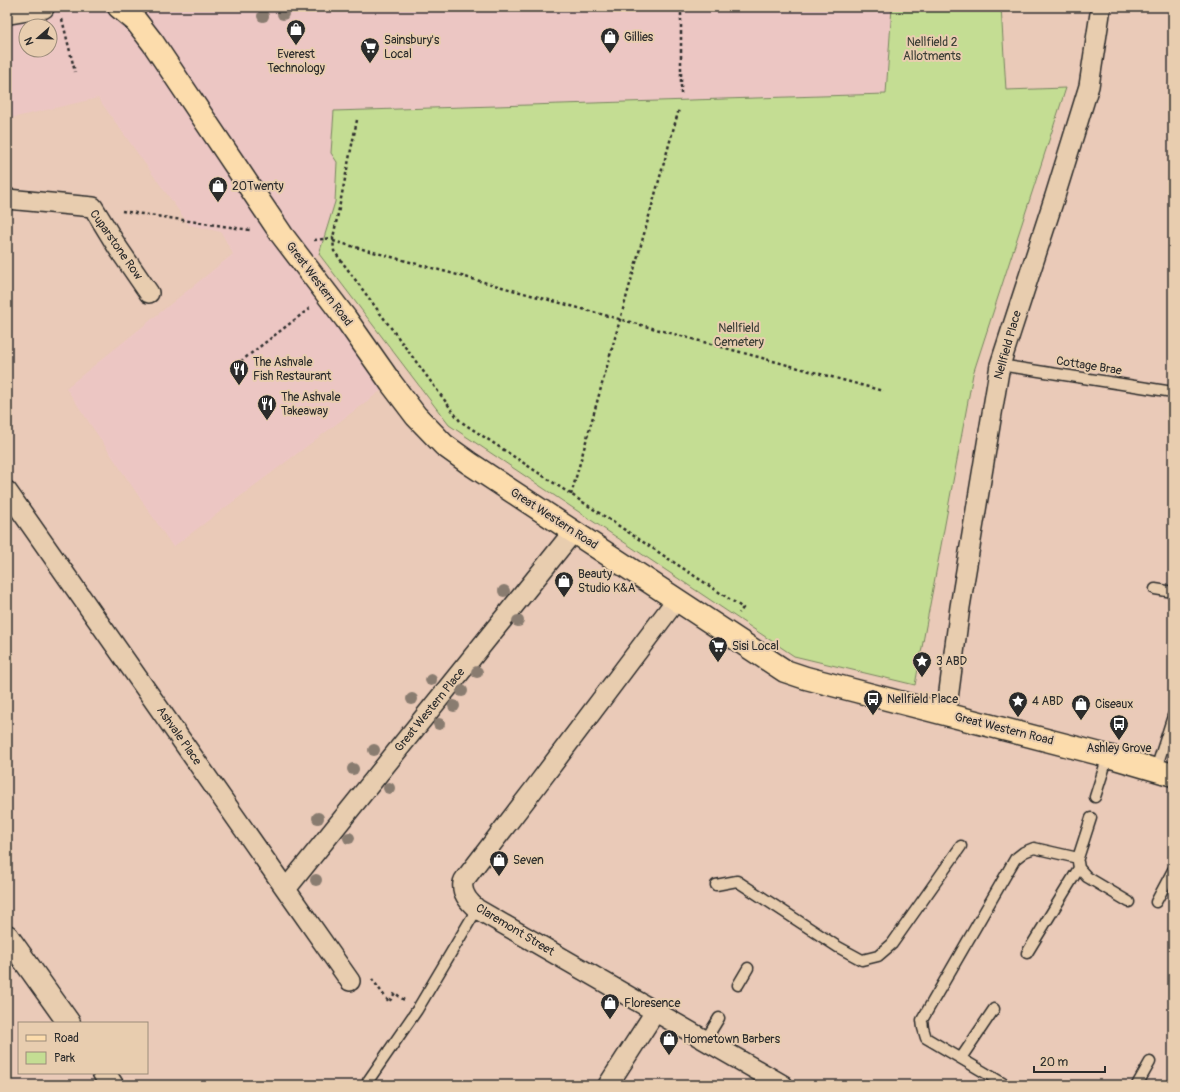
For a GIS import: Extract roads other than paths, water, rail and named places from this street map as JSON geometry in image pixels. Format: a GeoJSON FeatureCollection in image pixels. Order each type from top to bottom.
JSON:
{"type":"FeatureCollection","features":[{"type":"Feature","properties":{"kind":"main road","name":"Great Western Road"},"geometry":{"type":"LineString","coordinates":[[119,7],[136,21],[153,43],[282,234],[416,416],[444,445],[573,532],[785,671],[806,678],[1165,772]]}},
{"type":"Feature","properties":{"kind":"street","name":"Nellfield Place"},"geometry":{"type":"LineString","coordinates":[[946,714],[960,608],[1000,365],[1089,86],[1101,7]]}},
{"type":"Feature","properties":{"kind":"street"},"geometry":{"type":"LineString","coordinates":[[7,13],[52,11]]}},
{"type":"Feature","properties":{"kind":"street","name":"Cuparstone Row"},"geometry":{"type":"LineString","coordinates":[[7,199],[93,207],[118,248],[149,292]]}},
{"type":"Feature","properties":{"kind":"street","name":"Ashvale Place"},"geometry":{"type":"LineString","coordinates":[[7,491],[350,981]]}},
{"type":"Feature","properties":{"kind":"street","name":"Great Western Place"},"geometry":{"type":"LineString","coordinates":[[286,889],[573,532]]}},
{"type":"Feature","properties":{"kind":"street","name":"Claremont Street"},"geometry":{"type":"LineString","coordinates":[[677,599],[468,875],[463,884],[464,894],[477,909],[783,1085]]}},
{"type":"Feature","properties":{"kind":"street"},"geometry":{"type":"LineString","coordinates":[[7,936],[67,1022]]}},
{"type":"Feature","properties":{"kind":"street"},"geometry":{"type":"LineString","coordinates":[[608,1085],[655,1012]]}},
{"type":"Feature","properties":{"kind":"street"},"geometry":{"type":"LineString","coordinates":[[105,1074],[112,1085]]}},
{"type":"Feature","properties":{"kind":"lane","name":"Cottage Brae"},"geometry":{"type":"LineString","coordinates":[[1000,365],[1173,392]]}},
{"type":"Feature","properties":{"kind":"lane"},"geometry":{"type":"LineString","coordinates":[[1155,589],[1173,592]]}},
{"type":"Feature","properties":{"kind":"lane"},"geometry":{"type":"LineString","coordinates":[[1165,772],[1173,716]]}},
{"type":"Feature","properties":{"kind":"lane"},"geometry":{"type":"LineString","coordinates":[[1095,797],[1108,756]]}},
{"type":"Feature","properties":{"kind":"lane"},"geometry":{"type":"LineString","coordinates":[[1027,953],[1078,863],[1091,818]]}},
{"type":"Feature","properties":{"kind":"lane"},"geometry":{"type":"LineString","coordinates":[[716,885],[737,881],[838,947],[862,960],[878,956],[892,944],[961,846]]}},
{"type":"Feature","properties":{"kind":"lane"},"geometry":{"type":"LineString","coordinates":[[1006,1085],[926,1038],[922,1028],[922,1020],[1015,859],[1024,852],[1034,848],[1078,863],[1087,877],[1129,902]]}},
{"type":"Feature","properties":{"kind":"lane"},"geometry":{"type":"LineString","coordinates":[[1156,902],[1173,870]]}},
{"type":"Feature","properties":{"kind":"lane"},"geometry":{"type":"LineString","coordinates":[[368,1081],[417,1010],[477,909]]}},
{"type":"Feature","properties":{"kind":"lane"},"geometry":{"type":"LineString","coordinates":[[738,985],[748,968]]}},
{"type":"Feature","properties":{"kind":"lane"},"geometry":{"type":"LineString","coordinates":[[961,1058],[994,1009]]}},
{"type":"Feature","properties":{"kind":"lane"},"geometry":{"type":"LineString","coordinates":[[705,1041],[719,1018]]}},
{"type":"Feature","properties":{"kind":"lane"},"geometry":{"type":"LineString","coordinates":[[1137,1085],[1150,1062]]}},
{"type":"Feature","properties":{"kind":"place","name":"Everest Technology"},"geometry":{"type":"Point","coordinates":[296,46]}},
{"type":"Feature","properties":{"kind":"place","name":"Gillies"},"geometry":{"type":"Point","coordinates":[610,54]}},
{"type":"Feature","properties":{"kind":"place","name":"Sainsbury's Local"},"geometry":{"type":"Point","coordinates":[370,64]}},
{"type":"Feature","properties":{"kind":"place","name":"20Twenty"},"geometry":{"type":"Point","coordinates":[218,203]}},
{"type":"Feature","properties":{"kind":"place","name":"The Ashvale Fish Restaurant"},"geometry":{"type":"Point","coordinates":[239,386]}},
{"type":"Feature","properties":{"kind":"place","name":"The Ashvale Takeaway"},"geometry":{"type":"Point","coordinates":[267,421]}},
{"type":"Feature","properties":{"kind":"place","name":"Beauty Studio K&A"},"geometry":{"type":"Point","coordinates":[564,598]}},
{"type":"Feature","properties":{"kind":"place","name":"Sisi Local"},"geometry":{"type":"Point","coordinates":[718,663]}},
{"type":"Feature","properties":{"kind":"place","name":"3 ABD"},"geometry":{"type":"Point","coordinates":[922,678]}},
{"type":"Feature","properties":{"kind":"place","name":"Nellfield Place"},"geometry":{"type":"Point","coordinates":[873,716]}},
{"type":"Feature","properties":{"kind":"place","name":"4 ABD"},"geometry":{"type":"Point","coordinates":[1018,718]}},
{"type":"Feature","properties":{"kind":"place","name":"Ciseaux"},"geometry":{"type":"Point","coordinates":[1081,721]}},
{"type":"Feature","properties":{"kind":"place","name":"Ashley Grove"},"geometry":{"type":"Point","coordinates":[1119,741]}},
{"type":"Feature","properties":{"kind":"place","name":"Seven"},"geometry":{"type":"Point","coordinates":[499,877]}},
{"type":"Feature","properties":{"kind":"place","name":"Floresence"},"geometry":{"type":"Point","coordinates":[610,1020]}},
{"type":"Feature","properties":{"kind":"place","name":"Hometown Barbers"},"geometry":{"type":"Point","coordinates":[669,1056]}},
{"type":"Feature","properties":{"kind":"park label","name":"Nellfield 2 Allotments"},"geometry":{"type":"Point","coordinates":[932,49]}},
{"type":"Feature","properties":{"kind":"park label","name":"Nellfield Cemetery"},"geometry":{"type":"Point","coordinates":[739,335]}}]}
